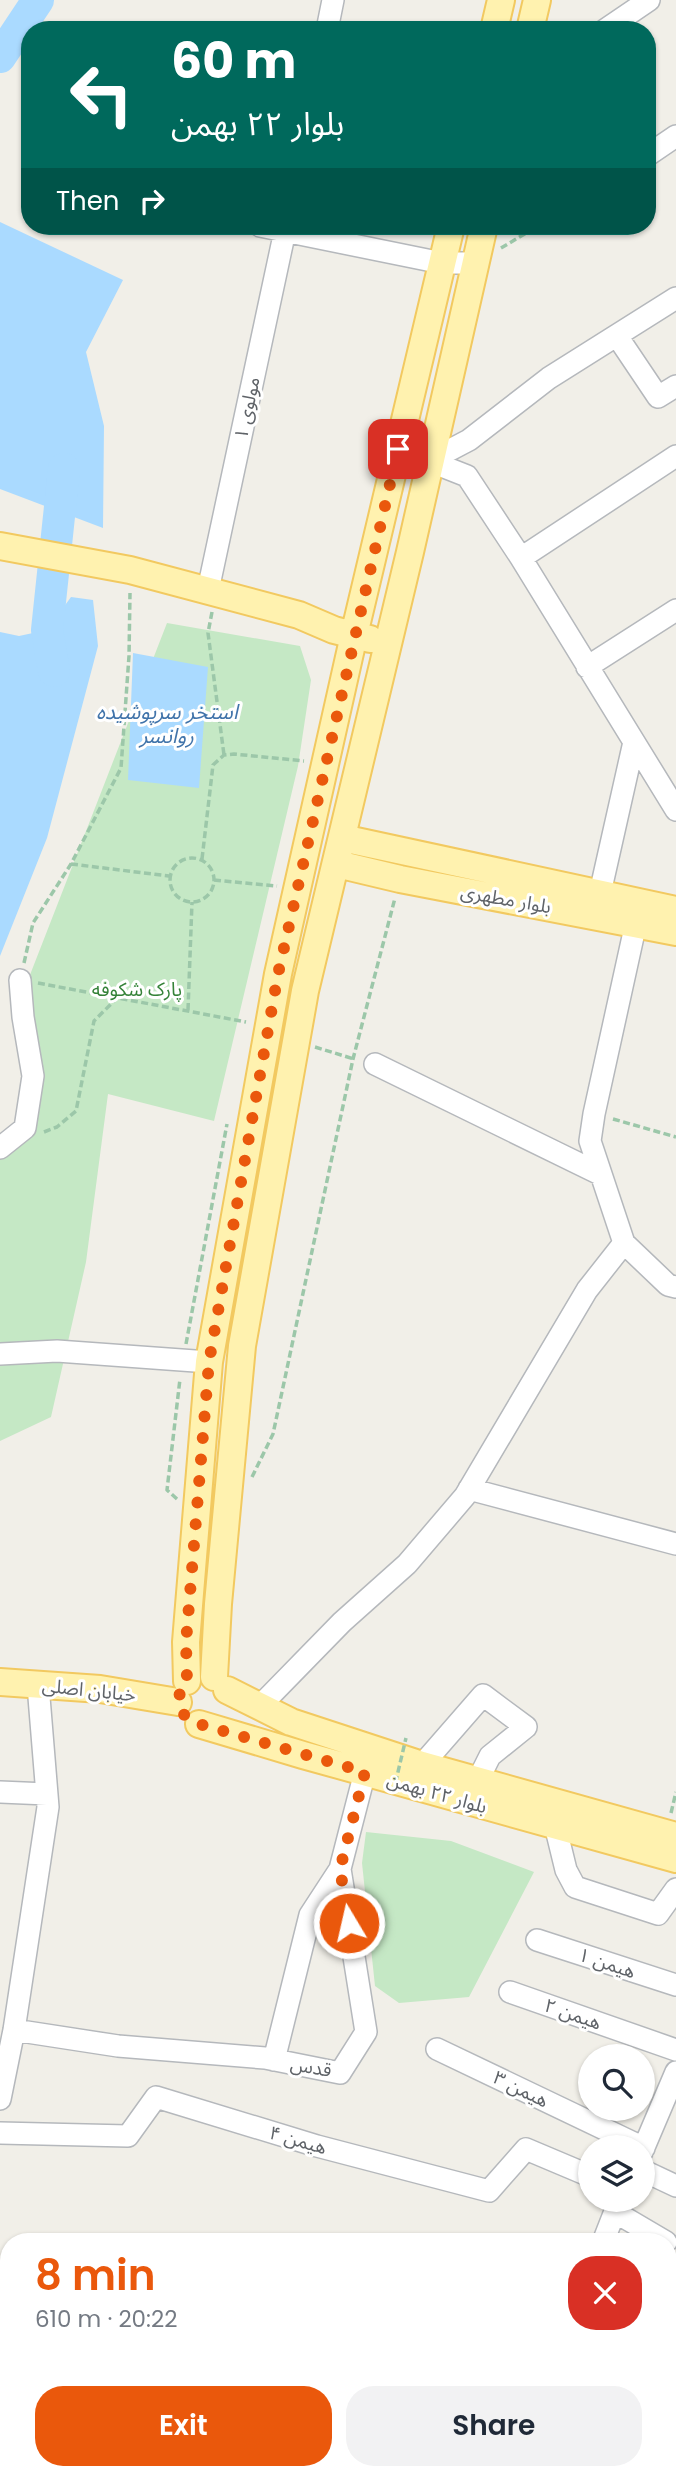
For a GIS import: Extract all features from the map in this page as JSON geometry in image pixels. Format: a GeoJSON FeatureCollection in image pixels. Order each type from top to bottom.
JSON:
{"type":"FeatureCollection","features":[{"type":"Feature","properties":{"kind":"main road"},"geometry":{"type":"LineString","coordinates":[[496,21],[501,0]]}},
{"type":"Feature","properties":{"kind":"main road"},"geometry":{"type":"LineString","coordinates":[[532,21],[537,0]]}},
{"type":"Feature","properties":{"kind":"main road"},"geometry":{"type":"LineString","coordinates":[[449,235],[354,635],[278,974],[209,1362],[183,1691],[185,1717],[200,1724],[208,1724],[221,1717],[228,1705],[221,1684],[228,1497],[242,1346],[305,991],[337,864],[482,235]]}},
{"type":"Feature","properties":{"kind":"main road"},"geometry":{"type":"LineString","coordinates":[[0,546],[121,569],[299,615],[334,630],[388,643]]}},
{"type":"Feature","properties":{"kind":"main road","name":"بلوار مطهری"},"geometry":{"type":"LineString","coordinates":[[342,838],[676,910]]}},
{"type":"Feature","properties":{"kind":"main road","name":"بلوار مطهری"},"geometry":{"type":"LineString","coordinates":[[337,864],[400,879],[676,932]]}},
{"type":"Feature","properties":{"kind":"main road"},"geometry":{"type":"LineString","coordinates":[[264,1049],[295,1049]]}},
{"type":"Feature","properties":{"kind":"main road"},"geometry":{"type":"LineString","coordinates":[[183,1691],[200,1675],[221,1684]]}},
{"type":"Feature","properties":{"kind":"main road","name":"خیابان اصلی"},"geometry":{"type":"LineString","coordinates":[[0,1682],[183,1691]]}},
{"type":"Feature","properties":{"kind":"main road","name":"بلوار ۲۲ بهمن"},"geometry":{"type":"LineString","coordinates":[[221,1684],[291,1722],[422,1765],[676,1836]]}},
{"type":"Feature","properties":{"kind":"main road","name":"بلوار ۲۲ بهمن"},"geometry":{"type":"LineString","coordinates":[[200,1724],[676,1859]]}},
{"type":"Feature","properties":{"kind":"street"},"geometry":{"type":"LineString","coordinates":[[329,21],[333,0]]}},
{"type":"Feature","properties":{"kind":"street"},"geometry":{"type":"LineString","coordinates":[[618,21],[649,0]]}},
{"type":"Feature","properties":{"kind":"street"},"geometry":{"type":"LineString","coordinates":[[656,150],[676,136]]}},
{"type":"Feature","properties":{"kind":"street","name":"مولوی ۱"},"geometry":{"type":"LineString","coordinates":[[212,592],[284,235]]}},
{"type":"Feature","properties":{"kind":"street"},"geometry":{"type":"LineString","coordinates":[[317,235],[443,263],[475,263]]}},
{"type":"Feature","properties":{"kind":"street"},"geometry":{"type":"LineString","coordinates":[[429,461],[469,440],[549,378],[676,298]]}},
{"type":"Feature","properties":{"kind":"street"},"geometry":{"type":"LineString","coordinates":[[617,336],[658,397],[676,386]]}},
{"type":"Feature","properties":{"kind":"street"},"geometry":{"type":"LineString","coordinates":[[521,558],[676,456]]}},
{"type":"Feature","properties":{"kind":"street"},"geometry":{"type":"LineString","coordinates":[[429,461],[467,476],[521,558],[634,742],[668,780],[676,810]]}},
{"type":"Feature","properties":{"kind":"street"},"geometry":{"type":"LineString","coordinates":[[587,667],[676,610]]}},
{"type":"Feature","properties":{"kind":"street"},"geometry":{"type":"LineString","coordinates":[[600,893],[634,742]]}},
{"type":"Feature","properties":{"kind":"street"},"geometry":{"type":"LineString","coordinates":[[636,923],[590,1141],[624,1243],[668,1285],[676,1287]]}},
{"type":"Feature","properties":{"kind":"street"},"geometry":{"type":"LineString","coordinates":[[0,1148],[25,1128],[33,1076],[20,980]]}},
{"type":"Feature","properties":{"kind":"street"},"geometry":{"type":"LineString","coordinates":[[375,1065],[600,1174]]}},
{"type":"Feature","properties":{"kind":"street"},"geometry":{"type":"LineString","coordinates":[[259,1707],[342,1622],[407,1564],[469,1489],[587,1290],[624,1243]]}},
{"type":"Feature","properties":{"kind":"street"},"geometry":{"type":"LineString","coordinates":[[0,1354],[57,1351],[209,1362]]}},
{"type":"Feature","properties":{"kind":"street"},"geometry":{"type":"LineString","coordinates":[[469,1489],[676,1544]]}},
{"type":"Feature","properties":{"kind":"street"},"geometry":{"type":"LineString","coordinates":[[0,2099],[7,2034],[48,1807],[38,1685]]}},
{"type":"Feature","properties":{"kind":"street"},"geometry":{"type":"LineString","coordinates":[[422,1765],[483,1695],[526,1727],[490,1756],[478,1780]]}},
{"type":"Feature","properties":{"kind":"street","name":"قدس"},"geometry":{"type":"LineString","coordinates":[[7,2034],[274,2060],[340,2073],[366,2032],[340,1869],[365,1772]]}},
{"type":"Feature","properties":{"kind":"street"},"geometry":{"type":"LineString","coordinates":[[0,1792],[47,1794]]}},
{"type":"Feature","properties":{"kind":"street"},"geometry":{"type":"LineString","coordinates":[[555,1825],[566,1870],[575,1887],[658,1914],[676,1889]]}},
{"type":"Feature","properties":{"kind":"street"},"geometry":{"type":"LineString","coordinates":[[274,2060],[310,1915],[340,1869]]}},
{"type":"Feature","properties":{"kind":"street","name":"هیمن ۱"},"geometry":{"type":"LineString","coordinates":[[537,1940],[676,1985]]}},
{"type":"Feature","properties":{"kind":"street","name":"هیمن ۲"},"geometry":{"type":"LineString","coordinates":[[510,1992],[676,2050]]}},
{"type":"Feature","properties":{"kind":"street","name":"هیمن ۳"},"geometry":{"type":"LineString","coordinates":[[437,2049],[612,2135]]}},
{"type":"Feature","properties":{"kind":"street"},"geometry":{"type":"LineString","coordinates":[[653,2135],[668,2113],[676,2072]]}},
{"type":"Feature","properties":{"kind":"street","name":"هیمن ۴"},"geometry":{"type":"LineString","coordinates":[[0,2133],[128,2136],[156,2097],[317,2146],[489,2191],[526,2149],[578,2171]]}},
{"type":"Feature","properties":{"kind":"street"},"geometry":{"type":"LineString","coordinates":[[655,2176],[676,2186]]}},
{"type":"Feature","properties":{"kind":"street"},"geometry":{"type":"LineString","coordinates":[[606,2233],[615,2212]]}},
{"type":"Feature","properties":{"kind":"street"},"geometry":{"type":"LineString","coordinates":[[625,2212],[653,2233]]}},
{"type":"Feature","properties":{"kind":"path"},"geometry":{"type":"LineString","coordinates":[[475,263],[523,235]]}},
{"type":"Feature","properties":{"kind":"path"},"geometry":{"type":"LineString","coordinates":[[121,569],[130,656],[121,768],[71,864],[33,923],[20,980],[246,1022]]}},
{"type":"Feature","properties":{"kind":"path"},"geometry":{"type":"LineString","coordinates":[[212,592],[208,633],[224,755]]}},
{"type":"Feature","properties":{"kind":"path"},"geometry":{"type":"LineString","coordinates":[[202,859],[213,765],[224,755],[310,761]]}},
{"type":"Feature","properties":{"kind":"path"},"geometry":{"type":"LineString","coordinates":[[186,858],[202,859],[213,872],[214,880],[210,893],[199,901],[192,902],[177,897],[172,891],[169,876],[178,861],[186,858]]}},
{"type":"Feature","properties":{"kind":"path"},"geometry":{"type":"LineString","coordinates":[[71,864],[169,876]]}},
{"type":"Feature","properties":{"kind":"path"},"geometry":{"type":"LineString","coordinates":[[228,1497],[246,1487],[258,1469],[273,1434],[353,1059],[400,879]]}},
{"type":"Feature","properties":{"kind":"path"},"geometry":{"type":"LineString","coordinates":[[214,880],[297,888]]}},
{"type":"Feature","properties":{"kind":"path"},"geometry":{"type":"LineString","coordinates":[[188,1010],[192,902]]}},
{"type":"Feature","properties":{"kind":"path"},"geometry":{"type":"LineString","coordinates":[[25,1128],[38,1135],[57,1127],[76,1111],[94,1021],[116,999]]}},
{"type":"Feature","properties":{"kind":"path"},"geometry":{"type":"LineString","coordinates":[[295,1049],[375,1065]]}},
{"type":"Feature","properties":{"kind":"path"},"geometry":{"type":"LineString","coordinates":[[594,1114],[676,1137]]}},
{"type":"Feature","properties":{"kind":"path"},"geometry":{"type":"LineString","coordinates":[[393,1793],[406,1738]]}},
{"type":"Feature","properties":{"kind":"green space","name":"پارک شکوفه"},"geometry":{"type":"Polygon","coordinates":[[[167,623],[300,646],[311,680],[298,766],[214,1121],[108,1094],[86,1262],[51,1417],[0,1441],[0,1151],[41,1099],[21,998],[167,623]]]}},
{"type":"Feature","properties":{"kind":"green space"},"geometry":{"type":"Polygon","coordinates":[[[366,1832],[451,1841],[534,1872],[469,1997],[399,2003],[375,1986],[362,1863],[366,1832]]]}},
{"type":"Feature","properties":{"kind":"water"},"geometry":{"type":"Polygon","coordinates":[[[0,222],[21,232],[21,235],[28,235],[123,280],[86,352],[104,426],[103,528],[0,489],[0,222]]]}},
{"type":"Feature","properties":{"kind":"water"},"geometry":{"type":"Polygon","coordinates":[[[71,597],[93,600],[98,646],[47,838],[0,956],[0,632],[19,636],[47,630],[71,597]]]}},
{"type":"Feature","properties":{"kind":"water","name":"استخر سرپوشیده روانسر"},"geometry":{"type":"Polygon","coordinates":[[[133,653],[208,667],[199,788],[128,780],[133,653]]]}},
{"type":"Feature","properties":{"kind":"waterway"},"geometry":{"type":"LineString","coordinates":[[24,21],[38,0]]}},
{"type":"Feature","properties":{"kind":"waterway"},"geometry":{"type":"LineString","coordinates":[[0,57],[21,26]]}},
{"type":"Feature","properties":{"kind":"waterway"},"geometry":{"type":"LineString","coordinates":[[54,671],[47,630],[64,469]]}},
{"type":"Feature","properties":{"kind":"route"},"geometry":{"type":"LineString","coordinates":[[349,1923],[340,1869],[365,1772],[192,1722],[180,1710],[178,1702],[182,1687],[187,1681],[186,1642],[209,1362],[278,974],[398,449]]}}]}
